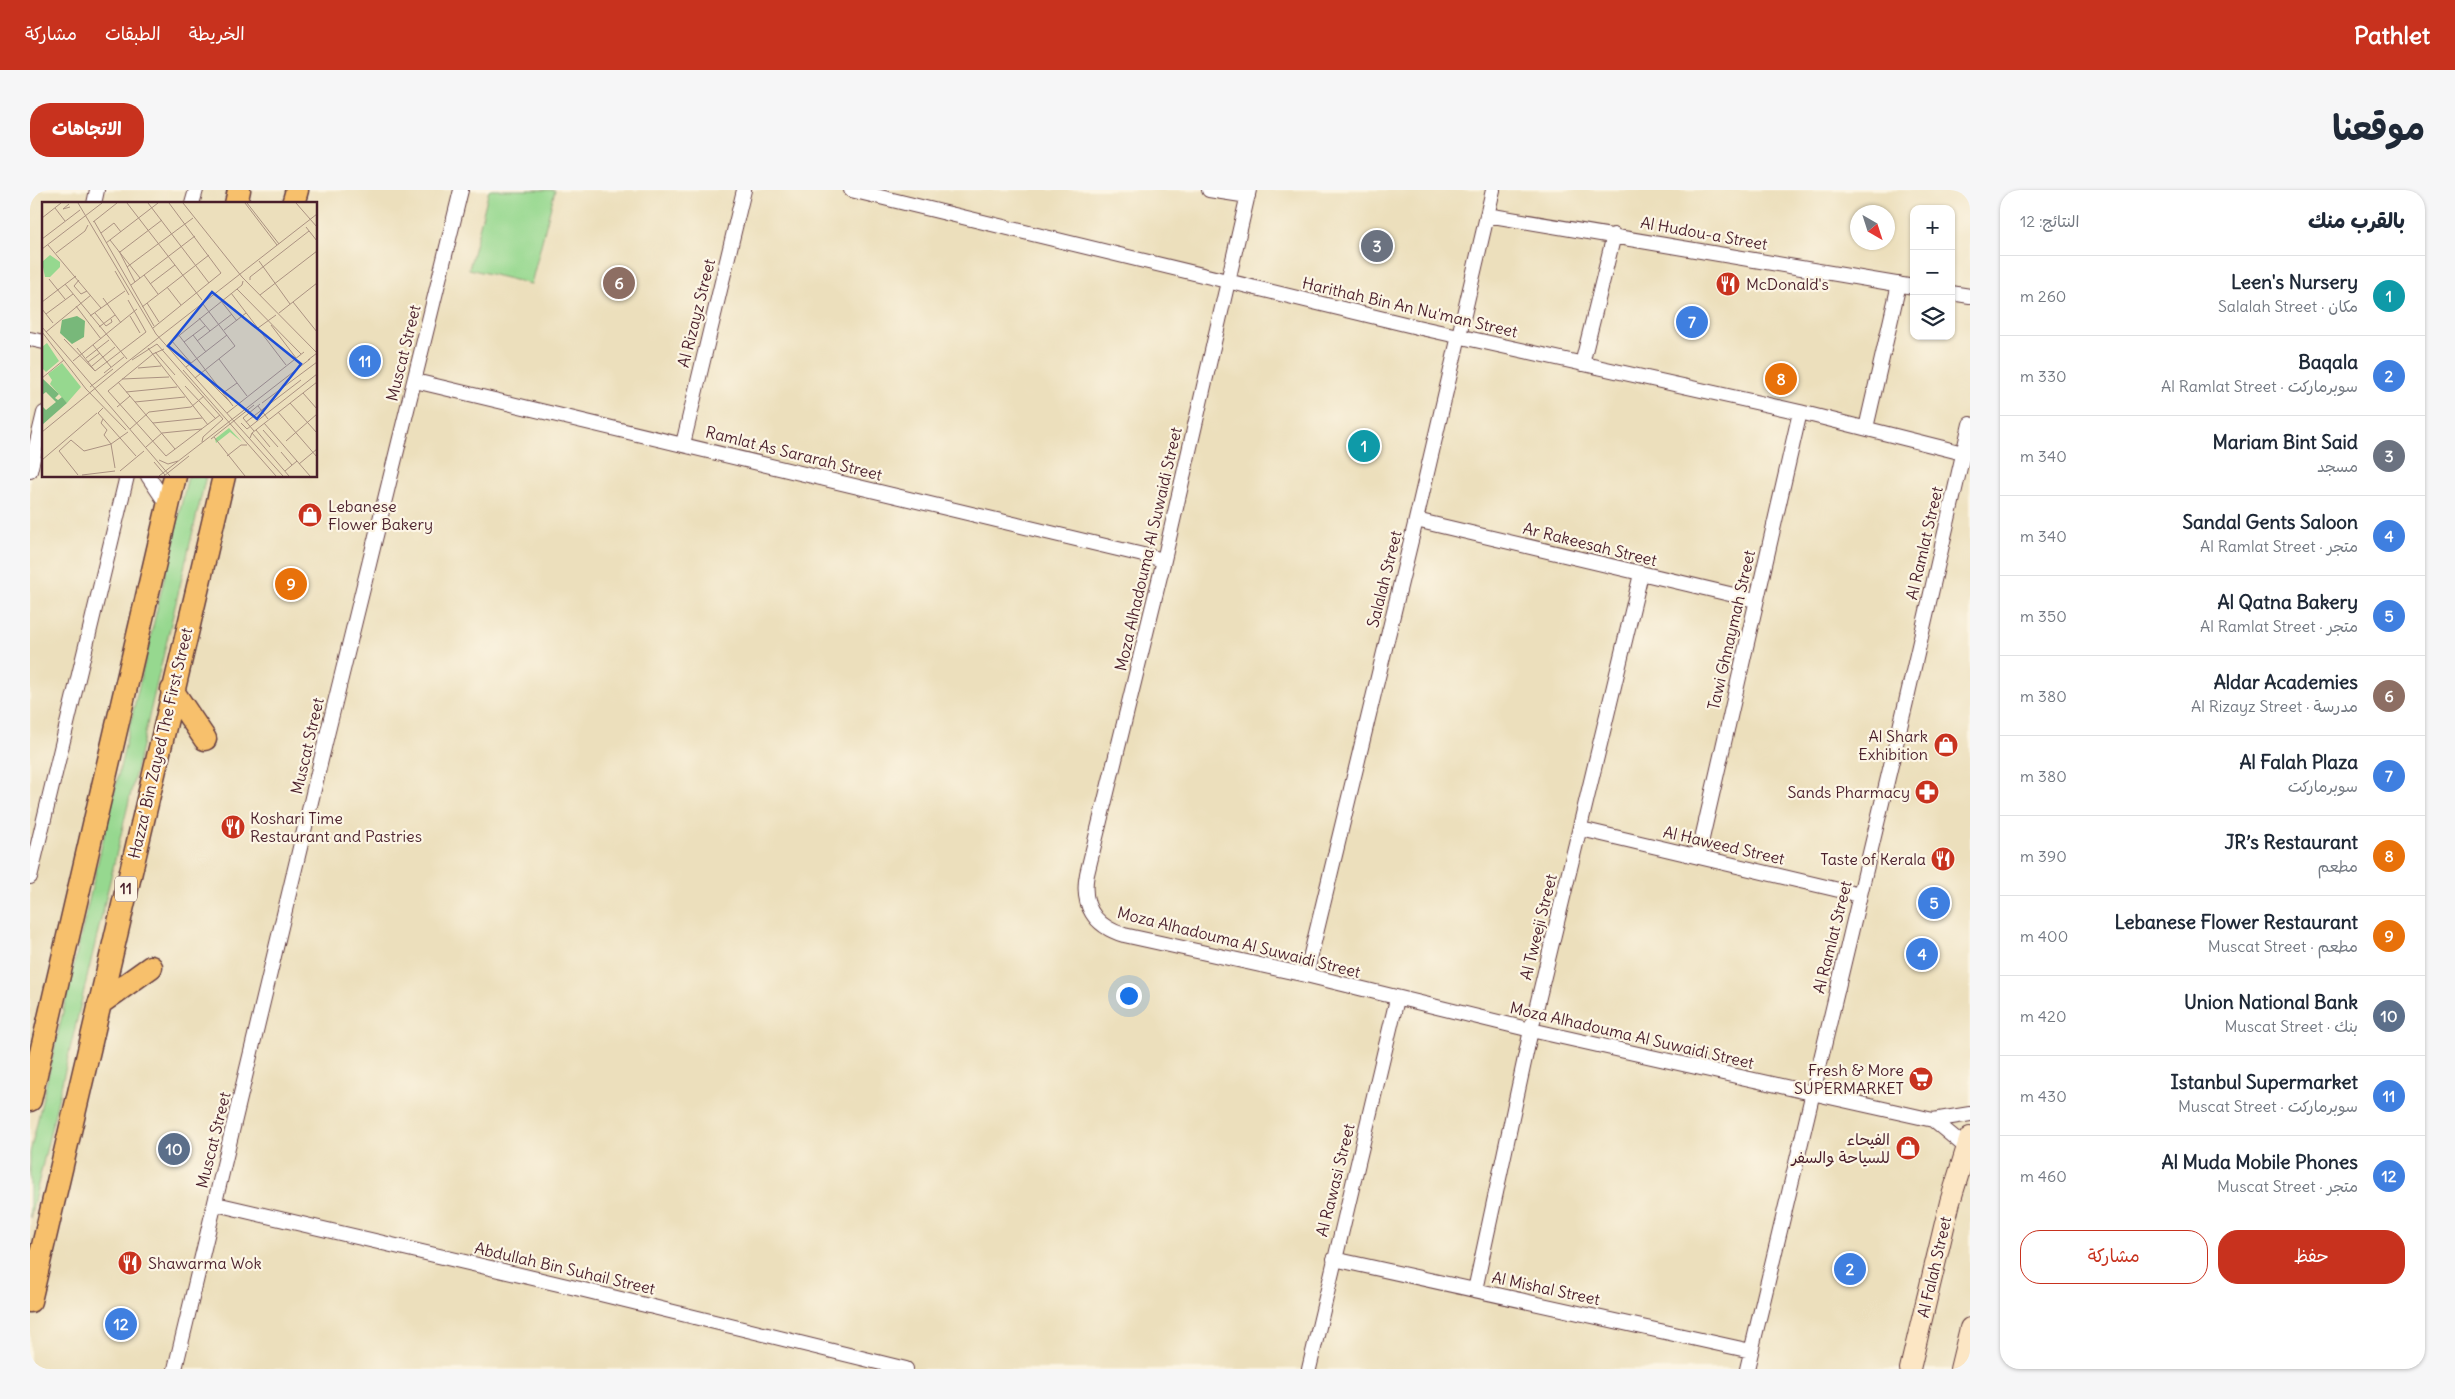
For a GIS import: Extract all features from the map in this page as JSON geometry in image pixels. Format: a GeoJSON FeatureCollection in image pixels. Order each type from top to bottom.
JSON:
{"type":"FeatureCollection","features":[{"type":"Feature","properties":{"kind":"main road"},"geometry":{"type":"LineString","coordinates":[[30,1100],[175,478]]}},
{"type":"Feature","properties":{"kind":"main road","name":"Hazza' Bin Zayed The First Street"},"geometry":{"type":"LineString","coordinates":[[30,1301],[172,690],[224,478]]}},
{"type":"Feature","properties":{"kind":"main road"},"geometry":{"type":"LineString","coordinates":[[172,690],[205,739]]}},
{"type":"Feature","properties":{"kind":"main road"},"geometry":{"type":"LineString","coordinates":[[99,1004],[151,967]]}},
{"type":"Feature","properties":{"kind":"main road","name":"Al Falah Street"},"geometry":{"type":"LineString","coordinates":[[1910,1369],[1950,1202],[1969,1143]]}},
{"type":"Feature","properties":{"kind":"main road"},"geometry":{"type":"LineString","coordinates":[[1960,1369],[1970,1328]]}},
{"type":"Feature","properties":{"kind":"street","name":"Muscat Street"},"geometry":{"type":"LineString","coordinates":[[176,1369],[327,735],[415,381],[460,190]]}},
{"type":"Feature","properties":{"kind":"street","name":"Al Rizayz Street"},"geometry":{"type":"LineString","coordinates":[[683,444],[744,190]]}},
{"type":"Feature","properties":{"kind":"street","name":"Harithah Bin An Nu'man Street"},"geometry":{"type":"LineString","coordinates":[[851,190],[875,193],[1229,282],[1458,336],[1800,412],[1963,453]]}},
{"type":"Feature","properties":{"kind":"street"},"geometry":{"type":"LineString","coordinates":[[1209,190],[1248,193]]}},
{"type":"Feature","properties":{"kind":"street","name":"Salalah Street"},"geometry":{"type":"LineString","coordinates":[[1306,975],[1416,520],[1493,190]]}},
{"type":"Feature","properties":{"kind":"street","name":"Moza Alhadouma Al Suwaidi Street"},"geometry":{"type":"LineString","coordinates":[[1248,193],[1164,560],[1087,874],[1086,901],[1091,913],[1100,924],[1111,931],[1306,975],[1397,999],[1531,1030],[1933,1120],[1969,1143]]}},
{"type":"Feature","properties":{"kind":"street","name":"Al Hudou-a Street"},"geometry":{"type":"LineString","coordinates":[[1487,215],[1910,286]]}},
{"type":"Feature","properties":{"kind":"street"},"geometry":{"type":"LineString","coordinates":[[1582,364],[1614,235]]}},
{"type":"Feature","properties":{"kind":"street"},"geometry":{"type":"LineString","coordinates":[[1866,428],[1899,284]]}},
{"type":"Feature","properties":{"kind":"street"},"geometry":{"type":"LineString","coordinates":[[1955,294],[1970,296]]}},
{"type":"Feature","properties":{"kind":"street","name":"Ramlat As Sararah Street"},"geometry":{"type":"LineString","coordinates":[[415,381],[1164,560]]}},
{"type":"Feature","properties":{"kind":"street","name":"Tawi Ghnaymah Street"},"geometry":{"type":"LineString","coordinates":[[1698,856],[1755,600],[1800,412]]}},
{"type":"Feature","properties":{"kind":"street"},"geometry":{"type":"LineString","coordinates":[[30,471],[42,421]]}},
{"type":"Feature","properties":{"kind":"street","name":"Al Ramlat Street"},"geometry":{"type":"LineString","coordinates":[[1747,1369],[1970,424]]}},
{"type":"Feature","properties":{"kind":"street"},"geometry":{"type":"LineString","coordinates":[[30,877],[127,478]]}},
{"type":"Feature","properties":{"kind":"street"},"geometry":{"type":"LineString","coordinates":[[149,478],[168,506]]}},
{"type":"Feature","properties":{"kind":"street","name":"Ar Rakeesah Street"},"geometry":{"type":"LineString","coordinates":[[1416,520],[1755,600]]}},
{"type":"Feature","properties":{"kind":"street","name":"Al Tweeji Street"},"geometry":{"type":"LineString","coordinates":[[1475,1290],[1531,1030],[1641,574]]}},
{"type":"Feature","properties":{"kind":"street","name":"Al Haweed Street"},"geometry":{"type":"LineString","coordinates":[[1581,829],[1860,895]]}},
{"type":"Feature","properties":{"kind":"street","name":"Al Rawasi Street"},"geometry":{"type":"LineString","coordinates":[[1309,1369],[1397,999]]}},
{"type":"Feature","properties":{"kind":"street","name":"Moza Alhadouma Al Suwaidi Street"},"geometry":{"type":"LineString","coordinates":[[1933,1120],[1970,1114]]}},
{"type":"Feature","properties":{"kind":"street","name":"Abdullah Bin Suhail Street"},"geometry":{"type":"LineString","coordinates":[[216,1204],[580,1289],[906,1369]]}},
{"type":"Feature","properties":{"kind":"street","name":"Al Mishal Street"},"geometry":{"type":"LineString","coordinates":[[1334,1259],[1751,1351]]}},
{"type":"Feature","properties":{"kind":"green space"},"geometry":{"type":"Polygon","coordinates":[[[489,190],[555,190],[531,284],[469,269],[489,190]]]}},
{"type":"Feature","properties":{"kind":"green space"},"geometry":{"type":"Polygon","coordinates":[[[188,478],[206,478],[30,1218],[30,1153],[188,478]]]}},
{"type":"Feature","properties":{"kind":"place","name":"Mariam Bint Said"},"geometry":{"type":"Point","coordinates":[1377,246]}},
{"type":"Feature","properties":{"kind":"place","name":"Aldar Academies"},"geometry":{"type":"Point","coordinates":[619,283]}},
{"type":"Feature","properties":{"kind":"place","name":"McDonald's"},"geometry":{"type":"Point","coordinates":[1728,284]}},
{"type":"Feature","properties":{"kind":"place","name":"Al Falah Plaza"},"geometry":{"type":"Point","coordinates":[1692,322]}},
{"type":"Feature","properties":{"kind":"place","name":"Istanbul Supermarket"},"geometry":{"type":"Point","coordinates":[365,361]}},
{"type":"Feature","properties":{"kind":"place","name":"JR’s Restaurant"},"geometry":{"type":"Point","coordinates":[1781,379]}},
{"type":"Feature","properties":{"kind":"place","name":"Leen's Nursery"},"geometry":{"type":"Point","coordinates":[1364,446]}},
{"type":"Feature","properties":{"kind":"place","name":"Lebanese Flower Bakery"},"geometry":{"type":"Point","coordinates":[310,515]}},
{"type":"Feature","properties":{"kind":"place","name":"Lebanese Flower Restaurant"},"geometry":{"type":"Point","coordinates":[291,584]}},
{"type":"Feature","properties":{"kind":"place","name":"Al Shark Exhibition"},"geometry":{"type":"Point","coordinates":[1946,745]}},
{"type":"Feature","properties":{"kind":"place","name":"Sands Pharmacy"},"geometry":{"type":"Point","coordinates":[1927,792]}},
{"type":"Feature","properties":{"kind":"place","name":"Koshari Time Restaurant and Pastries"},"geometry":{"type":"Point","coordinates":[233,827]}},
{"type":"Feature","properties":{"kind":"place","name":"Taste of Kerala"},"geometry":{"type":"Point","coordinates":[1943,859]}},
{"type":"Feature","properties":{"kind":"place","name":"Al Qatna Bakery"},"geometry":{"type":"Point","coordinates":[1934,903]}},
{"type":"Feature","properties":{"kind":"place","name":"Sandal Gents Saloon"},"geometry":{"type":"Point","coordinates":[1922,954]}},
{"type":"Feature","properties":{"kind":"place","name":"Fresh & More SUPERMARKET"},"geometry":{"type":"Point","coordinates":[1921,1079]}},
{"type":"Feature","properties":{"kind":"place","name":"الفيحاء للسياحة والسفر"},"geometry":{"type":"Point","coordinates":[1908,1148]}},
{"type":"Feature","properties":{"kind":"place","name":"Union National Bank"},"geometry":{"type":"Point","coordinates":[174,1149]}},
{"type":"Feature","properties":{"kind":"place","name":"Shawarma Wok"},"geometry":{"type":"Point","coordinates":[130,1263]}},
{"type":"Feature","properties":{"kind":"place","name":"Baqala"},"geometry":{"type":"Point","coordinates":[1850,1269]}},
{"type":"Feature","properties":{"kind":"place","name":"Al Muda Mobile Phones"},"geometry":{"type":"Point","coordinates":[121,1324]}}]}
